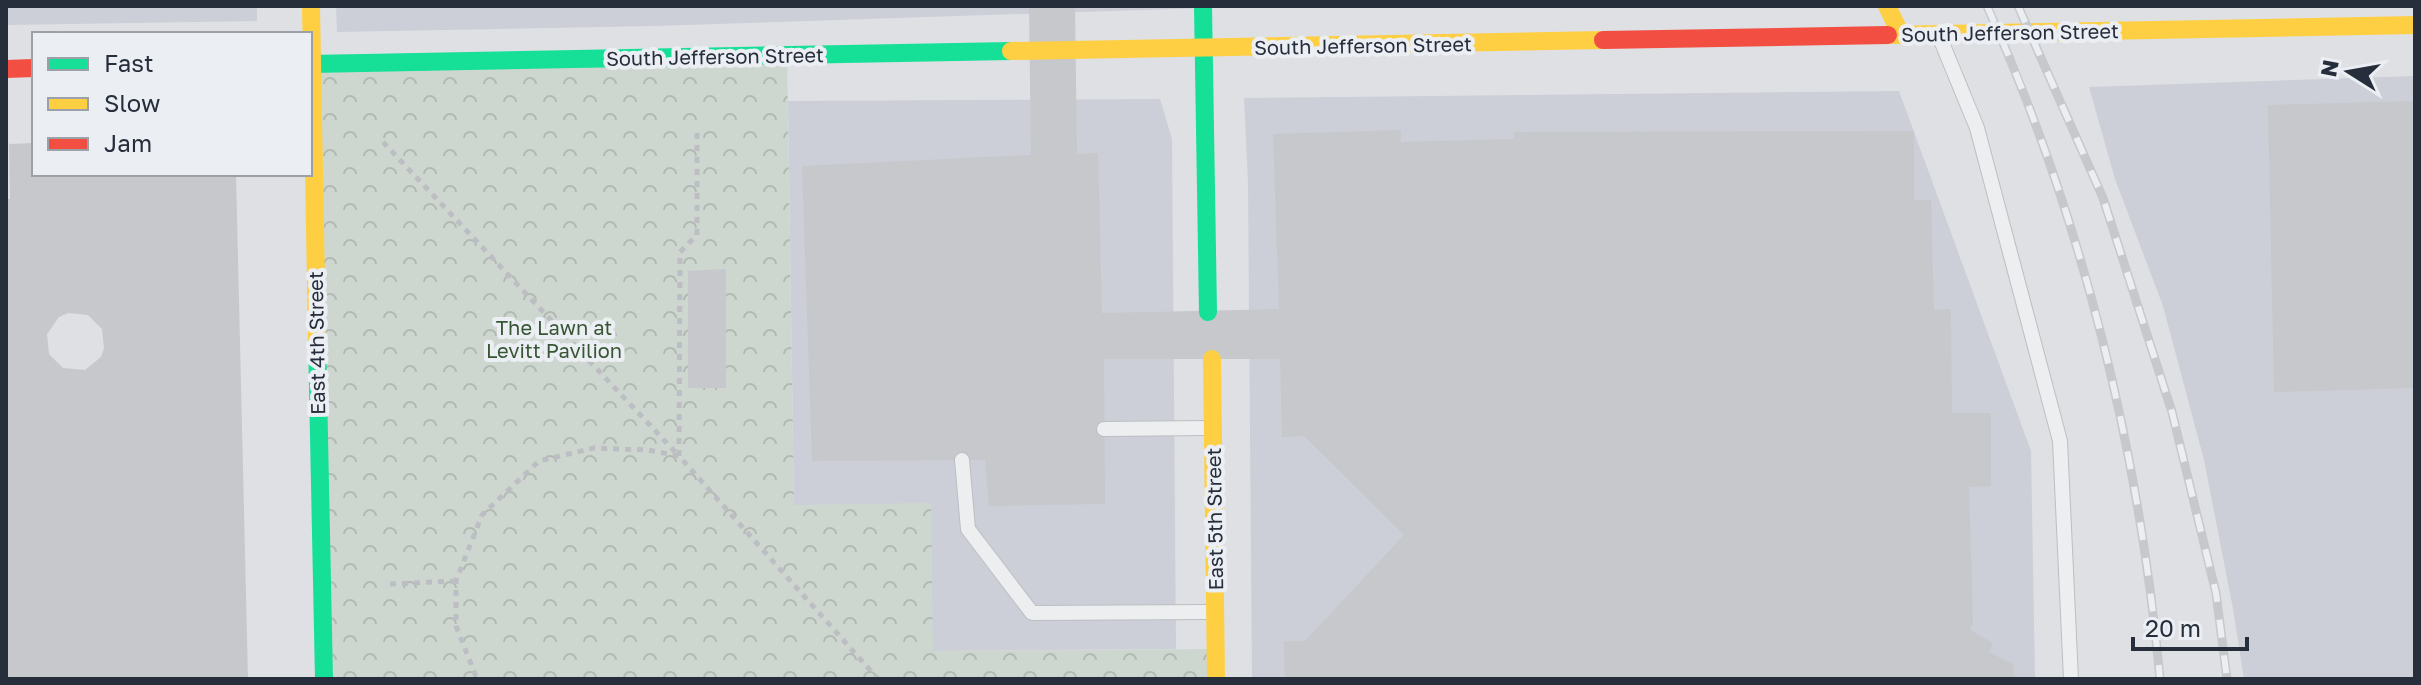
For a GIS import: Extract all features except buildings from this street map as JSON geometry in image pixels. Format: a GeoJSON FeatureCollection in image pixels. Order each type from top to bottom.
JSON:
{"type":"FeatureCollection","features":[{"type":"Feature","properties":{"kind":"main road","name":"East 4th Street"},"geometry":{"type":"LineString","coordinates":[[311,6],[311,32]]}},
{"type":"Feature","properties":{"kind":"main road"},"geometry":{"type":"LineString","coordinates":[[1203,6],[1208,312]]}},
{"type":"Feature","properties":{"kind":"main road"},"geometry":{"type":"LineString","coordinates":[[1887,6],[1901,35]]}},
{"type":"Feature","properties":{"kind":"main road","name":"South Jefferson Street"},"geometry":{"type":"LineString","coordinates":[[312,64],[2415,25]]}},
{"type":"Feature","properties":{"kind":"main road"},"geometry":{"type":"LineString","coordinates":[[6,69],[32,68]]}},
{"type":"Feature","properties":{"kind":"main road","name":"East 4th Street"},"geometry":{"type":"LineString","coordinates":[[312,111],[324,679]]}},
{"type":"Feature","properties":{"kind":"main road","name":"East 5th Street"},"geometry":{"type":"LineString","coordinates":[[1212,359],[1216,679]]}},
{"type":"Feature","properties":{"kind":"lane"},"geometry":{"type":"LineString","coordinates":[[1938,34],[1977,128],[2060,441],[2071,679]]}},
{"type":"Feature","properties":{"kind":"lane"},"geometry":{"type":"LineString","coordinates":[[1104,429],[1213,428]]}},
{"type":"Feature","properties":{"kind":"lane"},"geometry":{"type":"LineString","coordinates":[[962,460],[968,529],[1032,613],[1216,612]]}},
{"type":"Feature","properties":{"kind":"path"},"geometry":{"type":"LineString","coordinates":[[679,456],[680,252],[697,235],[697,133]]}},
{"type":"Feature","properties":{"kind":"path"},"geometry":{"type":"LineString","coordinates":[[383,142],[679,456],[878,679]]}},
{"type":"Feature","properties":{"kind":"path"},"geometry":{"type":"LineString","coordinates":[[477,679],[456,626],[456,581],[482,515],[539,461],[594,448],[648,450],[679,456]]}},
{"type":"Feature","properties":{"kind":"path"},"geometry":{"type":"LineString","coordinates":[[390,584],[456,581]]}},
{"type":"Feature","properties":{"kind":"shaded area"},"geometry":{"type":"Polygon","coordinates":[[[6,6],[257,6],[257,21],[6,25],[6,6]]]}},
{"type":"Feature","properties":{"kind":"shaded area"},"geometry":{"type":"Polygon","coordinates":[[[336,6],[1264,6],[654,26],[337,32],[336,6]]]}},
{"type":"Feature","properties":{"kind":"shaded area"},"geometry":{"type":"Polygon","coordinates":[[[2415,76],[2415,679],[2244,679],[2204,460],[2163,306],[2115,179],[2089,87],[2415,76]]]}},
{"type":"Feature","properties":{"kind":"shaded area"},"geometry":{"type":"Polygon","coordinates":[[[1899,91],[2031,451],[2035,679],[1252,679],[1248,183],[1244,98],[1899,91]]]}},
{"type":"Feature","properties":{"kind":"shaded area"},"geometry":{"type":"Polygon","coordinates":[[[1160,99],[1172,139],[1176,649],[933,651],[794,505],[788,101],[1160,99]]]}},
{"type":"Feature","properties":{"kind":"green space","name":"The Lawn at Levitt Pavilion"},"geometry":{"type":"Polygon","coordinates":[[[787,55],[794,505],[931,503],[933,651],[1216,649],[1216,679],[324,679],[312,64],[787,55]]]}},
{"type":"Feature","properties":{"kind":"railway"},"geometry":{"type":"LineString","coordinates":[[1987,6],[2051,168],[2101,335],[2137,506],[2160,679]]}},
{"type":"Feature","properties":{"kind":"railway"},"geometry":{"type":"LineString","coordinates":[[2018,6],[2103,198],[2172,412],[2216,593],[2227,679]]}},
{"type":"Feature","properties":{"kind":"traffic: fast"},"geometry":{"type":"LineString","coordinates":[[1203,6],[1208,312]]}},
{"type":"Feature","properties":{"kind":"traffic: fast"},"geometry":{"type":"LineString","coordinates":[[312,64],[1011,51]]}},
{"type":"Feature","properties":{"kind":"traffic: fast"},"geometry":{"type":"LineString","coordinates":[[317,339],[324,679]]}},
{"type":"Feature","properties":{"kind":"traffic: slow"},"geometry":{"type":"LineString","coordinates":[[311,6],[311,32]]}},
{"type":"Feature","properties":{"kind":"traffic: slow"},"geometry":{"type":"LineString","coordinates":[[1887,6],[1901,35]]}},
{"type":"Feature","properties":{"kind":"traffic: slow"},"geometry":{"type":"LineString","coordinates":[[1888,35],[2415,25]]}},
{"type":"Feature","properties":{"kind":"traffic: slow"},"geometry":{"type":"LineString","coordinates":[[1011,51],[1603,40]]}},
{"type":"Feature","properties":{"kind":"traffic: slow"},"geometry":{"type":"LineString","coordinates":[[312,62],[317,339]]}},
{"type":"Feature","properties":{"kind":"traffic: slow"},"geometry":{"type":"LineString","coordinates":[[1212,359],[1216,679]]}},
{"type":"Feature","properties":{"kind":"traffic: jam"},"geometry":{"type":"LineString","coordinates":[[1603,40],[1888,35]]}},
{"type":"Feature","properties":{"kind":"traffic: jam"},"geometry":{"type":"LineString","coordinates":[[6,69],[32,68]]}}]}
